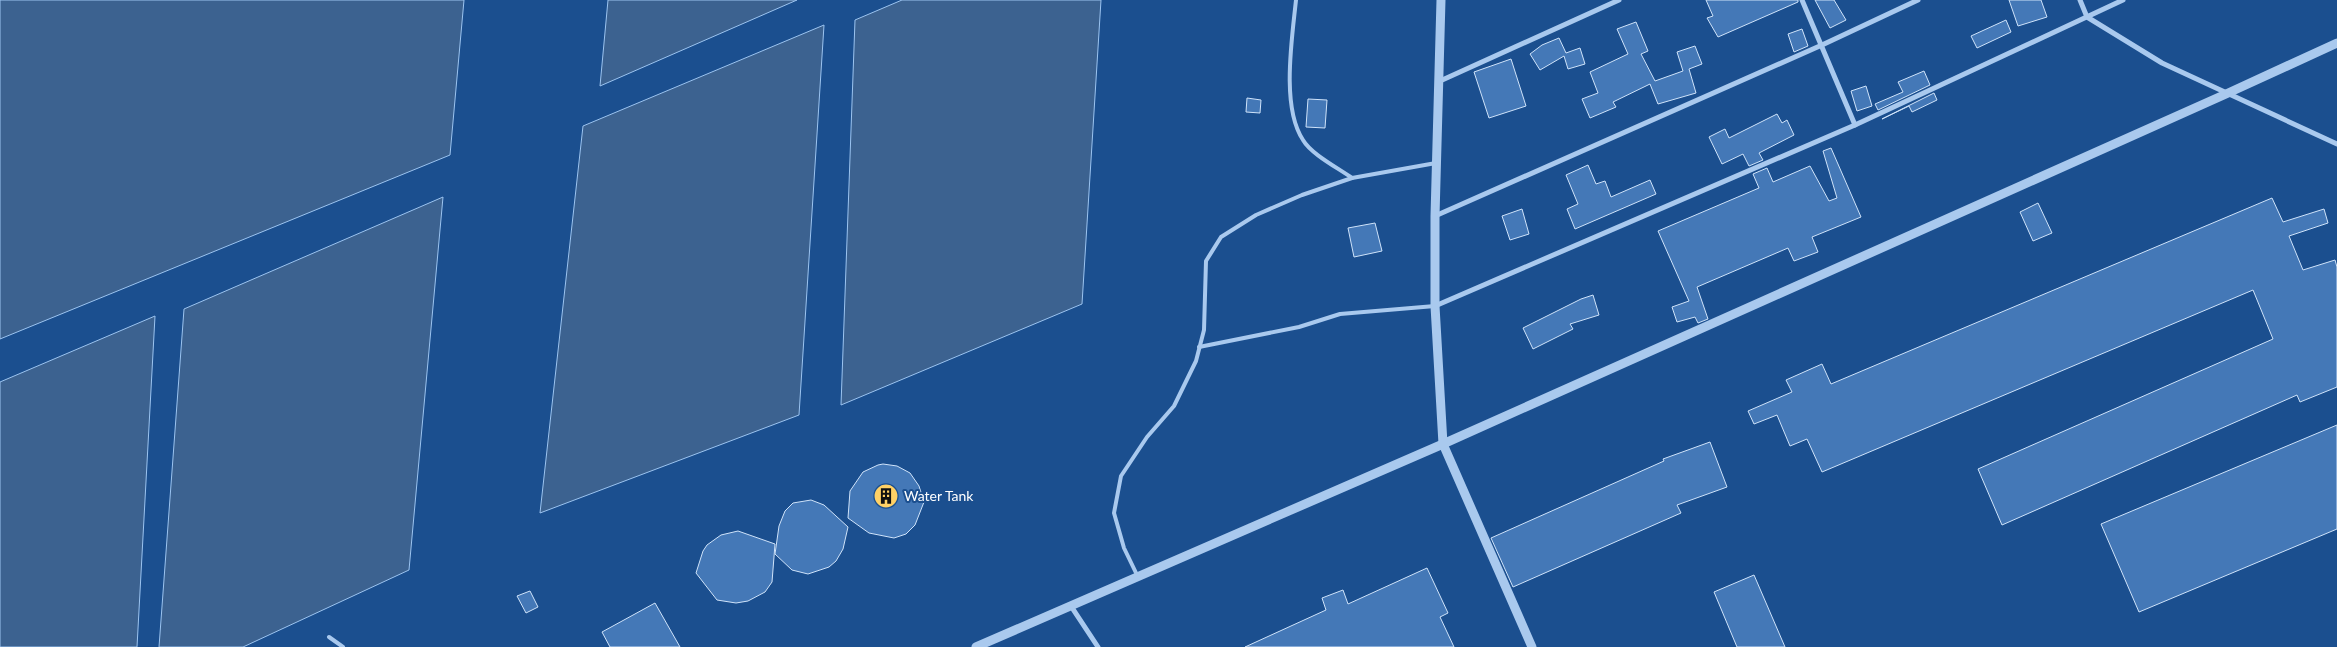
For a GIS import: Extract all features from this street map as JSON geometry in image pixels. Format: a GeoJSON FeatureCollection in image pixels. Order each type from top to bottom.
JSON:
{"type":"FeatureCollection","features":[{"type":"Feature","properties":{"kind":"street"},"geometry":{"type":"LineString","coordinates":[[1441,0],[1435,216],[1435,306],[1442,444],[1532,647]]}},
{"type":"Feature","properties":{"kind":"street"},"geometry":{"type":"LineString","coordinates":[[1440,81],[1619,0]]}},
{"type":"Feature","properties":{"kind":"street"},"geometry":{"type":"LineString","coordinates":[[1802,0],[1855,125]]}},
{"type":"Feature","properties":{"kind":"street"},"geometry":{"type":"LineString","coordinates":[[1435,216],[1822,45],[1918,0]]}},
{"type":"Feature","properties":{"kind":"street"},"geometry":{"type":"LineString","coordinates":[[2080,0],[2087,17],[2162,63],[2337,144]]}},
{"type":"Feature","properties":{"kind":"street"},"geometry":{"type":"LineString","coordinates":[[1435,306],[1855,125],[2123,0]]}},
{"type":"Feature","properties":{"kind":"street"},"geometry":{"type":"LineString","coordinates":[[976,647],[1442,444],[2226,94],[2337,42]]}},
{"type":"Feature","properties":{"kind":"street"},"geometry":{"type":"LineString","coordinates":[[1070,606],[1098,647]]}},
{"type":"Feature","properties":{"kind":"lane"},"geometry":{"type":"LineString","coordinates":[[1296,0],[1289,70],[1293,118],[1303,142],[1352,178]]}},
{"type":"Feature","properties":{"kind":"lane"},"geometry":{"type":"LineString","coordinates":[[1138,577],[1124,548],[1114,513],[1121,476],[1147,437],[1174,406],[1196,361],[1204,330],[1206,261],[1221,237],[1271,208],[1302,194],[1352,178],[1437,163]]}},
{"type":"Feature","properties":{"kind":"lane"},"geometry":{"type":"LineString","coordinates":[[1200,347],[1299,327],[1340,314],[1435,306]]}},
{"type":"Feature","properties":{"kind":"lane"},"geometry":{"type":"LineString","coordinates":[[329,637],[343,647]]}},
{"type":"Feature","properties":{"kind":"water"},"geometry":{"type":"Polygon","coordinates":[[[0,0],[464,0],[450,155],[0,339],[0,0]]]}},
{"type":"Feature","properties":{"kind":"water"},"geometry":{"type":"Polygon","coordinates":[[[608,0],[797,0],[600,86],[608,0]]]}},
{"type":"Feature","properties":{"kind":"water"},"geometry":{"type":"Polygon","coordinates":[[[902,0],[1101,0],[1082,304],[841,405],[855,20],[902,0]]]}},
{"type":"Feature","properties":{"kind":"water"},"geometry":{"type":"Polygon","coordinates":[[[824,25],[799,415],[540,513],[583,126],[824,25]]]}},
{"type":"Feature","properties":{"kind":"water"},"geometry":{"type":"Polygon","coordinates":[[[443,197],[409,570],[243,647],[159,647],[184,309],[443,197]]]}},
{"type":"Feature","properties":{"kind":"water"},"geometry":{"type":"Polygon","coordinates":[[[155,316],[137,647],[0,647],[0,382],[155,316]]]}},
{"type":"Feature","properties":{"kind":"building"},"geometry":{"type":"Polygon","coordinates":[[[1706,0],[1798,0],[1798,2],[1718,37],[1707,18],[1713,16],[1706,0]]]}},
{"type":"Feature","properties":{"kind":"building"},"geometry":{"type":"Polygon","coordinates":[[[1815,0],[1834,0],[1846,20],[1830,28],[1815,0]]]}},
{"type":"Feature","properties":{"kind":"building"},"geometry":{"type":"Polygon","coordinates":[[[2009,0],[2041,0],[2047,17],[2018,26],[2009,0]]]}},
{"type":"Feature","properties":{"kind":"building"},"geometry":{"type":"Polygon","coordinates":[[[2006,20],[2011,32],[1977,48],[1971,36],[2006,20]]]}},
{"type":"Feature","properties":{"kind":"building"},"geometry":{"type":"Polygon","coordinates":[[[1636,22],[1648,51],[1641,54],[1655,81],[1683,71],[1677,52],[1695,46],[1702,64],[1689,69],[1696,93],[1658,104],[1650,84],[1613,102],[1616,107],[1590,118],[1582,99],[1598,93],[1590,72],[1628,54],[1617,29],[1636,22]]]}},
{"type":"Feature","properties":{"kind":"building"},"geometry":{"type":"Polygon","coordinates":[[[1802,29],[1808,46],[1794,52],[1788,34],[1802,29]]]}},
{"type":"Feature","properties":{"kind":"building"},"geometry":{"type":"Polygon","coordinates":[[[1559,38],[1566,53],[1580,48],[1585,64],[1568,69],[1564,56],[1540,70],[1530,54],[1542,45],[1559,38]]]}},
{"type":"Feature","properties":{"kind":"building"},"geometry":{"type":"Polygon","coordinates":[[[1511,59],[1526,106],[1489,118],[1474,72],[1511,59]]]}},
{"type":"Feature","properties":{"kind":"building"},"geometry":{"type":"Polygon","coordinates":[[[1924,71],[1930,85],[1878,110],[1875,104],[1903,92],[1898,82],[1924,71]]]}},
{"type":"Feature","properties":{"kind":"building"},"geometry":{"type":"Polygon","coordinates":[[[1866,86],[1872,106],[1857,111],[1851,91],[1866,86]]]}},
{"type":"Feature","properties":{"kind":"building"},"geometry":{"type":"Polygon","coordinates":[[[1934,93],[1937,100],[1912,112],[1909,106],[1882,119],[1934,93]]]}},
{"type":"Feature","properties":{"kind":"building"},"geometry":{"type":"Polygon","coordinates":[[[1247,98],[1261,100],[1260,113],[1246,112],[1247,98]]]}},
{"type":"Feature","properties":{"kind":"building"},"geometry":{"type":"Polygon","coordinates":[[[1308,99],[1327,100],[1325,128],[1306,127],[1308,99]]]}},
{"type":"Feature","properties":{"kind":"building"},"geometry":{"type":"Polygon","coordinates":[[[1777,114],[1782,123],[1787,120],[1794,135],[1759,153],[1763,160],[1749,166],[1743,154],[1722,164],[1709,137],[1725,129],[1729,138],[1777,114]]]}},
{"type":"Feature","properties":{"kind":"building"},"geometry":{"type":"Polygon","coordinates":[[[1831,148],[1861,217],[1812,237],[1818,252],[1794,261],[1788,248],[1697,287],[1708,319],[1698,323],[1695,317],[1677,322],[1672,307],[1689,301],[1658,231],[1759,188],[1753,174],[1767,168],[1773,182],[1810,166],[1829,201],[1837,198],[1823,151],[1831,148]]]}},
{"type":"Feature","properties":{"kind":"building"},"geometry":{"type":"Polygon","coordinates":[[[1588,165],[1596,184],[1605,181],[1611,197],[1650,180],[1656,194],[1575,229],[1567,209],[1578,204],[1566,175],[1588,165]]]}},
{"type":"Feature","properties":{"kind":"building"},"geometry":{"type":"Polygon","coordinates":[[[2272,198],[2283,222],[2324,209],[2328,223],[2289,236],[2303,270],[2335,260],[2337,267],[2337,387],[2300,402],[2297,395],[2002,525],[1978,469],[2273,339],[2253,290],[1822,472],[1807,439],[1790,446],[1777,415],[1754,424],[1748,411],[1792,392],[1786,380],[1822,364],[1831,384],[2272,198]]]}},
{"type":"Feature","properties":{"kind":"building"},"geometry":{"type":"Polygon","coordinates":[[[2038,203],[2052,233],[2033,241],[2020,212],[2038,203]]]}},
{"type":"Feature","properties":{"kind":"building"},"geometry":{"type":"Polygon","coordinates":[[[1522,209],[1529,234],[1510,240],[1502,216],[1522,209]]]}},
{"type":"Feature","properties":{"kind":"building"},"geometry":{"type":"Polygon","coordinates":[[[1375,223],[1382,251],[1354,257],[1348,228],[1375,223]]]}},
{"type":"Feature","properties":{"kind":"building"},"geometry":{"type":"Polygon","coordinates":[[[1593,295],[1599,315],[1570,324],[1573,329],[1533,349],[1523,328],[1593,295]]]}},
{"type":"Feature","properties":{"kind":"building"},"geometry":{"type":"Polygon","coordinates":[[[2337,425],[2337,529],[2139,612],[2101,524],[2337,425]]]}},
{"type":"Feature","properties":{"kind":"building"},"geometry":{"type":"Polygon","coordinates":[[[1710,442],[1727,487],[1677,505],[1681,513],[1513,587],[1491,538],[1664,461],[1663,459],[1710,442]]]}},
{"type":"Feature","properties":{"kind":"building","name":"Water Tank"},"geometry":{"type":"Polygon","coordinates":[[[883,464],[897,466],[910,473],[919,486],[924,502],[915,525],[906,534],[894,538],[869,533],[848,518],[850,491],[863,472],[883,464]]]}},
{"type":"Feature","properties":{"kind":"building"},"geometry":{"type":"Polygon","coordinates":[[[811,500],[824,505],[848,527],[843,549],[836,561],[829,567],[808,574],[792,570],[775,554],[779,526],[785,511],[793,503],[811,500]]]}},
{"type":"Feature","properties":{"kind":"building"},"geometry":{"type":"Polygon","coordinates":[[[738,531],[775,544],[772,582],[765,592],[748,601],[736,603],[717,600],[696,573],[703,551],[707,545],[721,535],[738,531]]]}},
{"type":"Feature","properties":{"kind":"building"},"geometry":{"type":"Polygon","coordinates":[[[1427,568],[1448,613],[1440,617],[1454,647],[1245,647],[1326,610],[1322,598],[1343,590],[1348,604],[1427,568]]]}},
{"type":"Feature","properties":{"kind":"building"},"geometry":{"type":"Polygon","coordinates":[[[1754,575],[1785,647],[1737,647],[1714,592],[1754,575]]]}},
{"type":"Feature","properties":{"kind":"building"},"geometry":{"type":"Polygon","coordinates":[[[530,591],[538,607],[526,613],[517,596],[530,591]]]}},
{"type":"Feature","properties":{"kind":"building"},"geometry":{"type":"Polygon","coordinates":[[[655,603],[680,647],[610,647],[602,632],[655,603]]]}},
{"type":"Feature","properties":{"kind":"place","name":"Water Tank"},"geometry":{"type":"Point","coordinates":[886,496]}}]}
